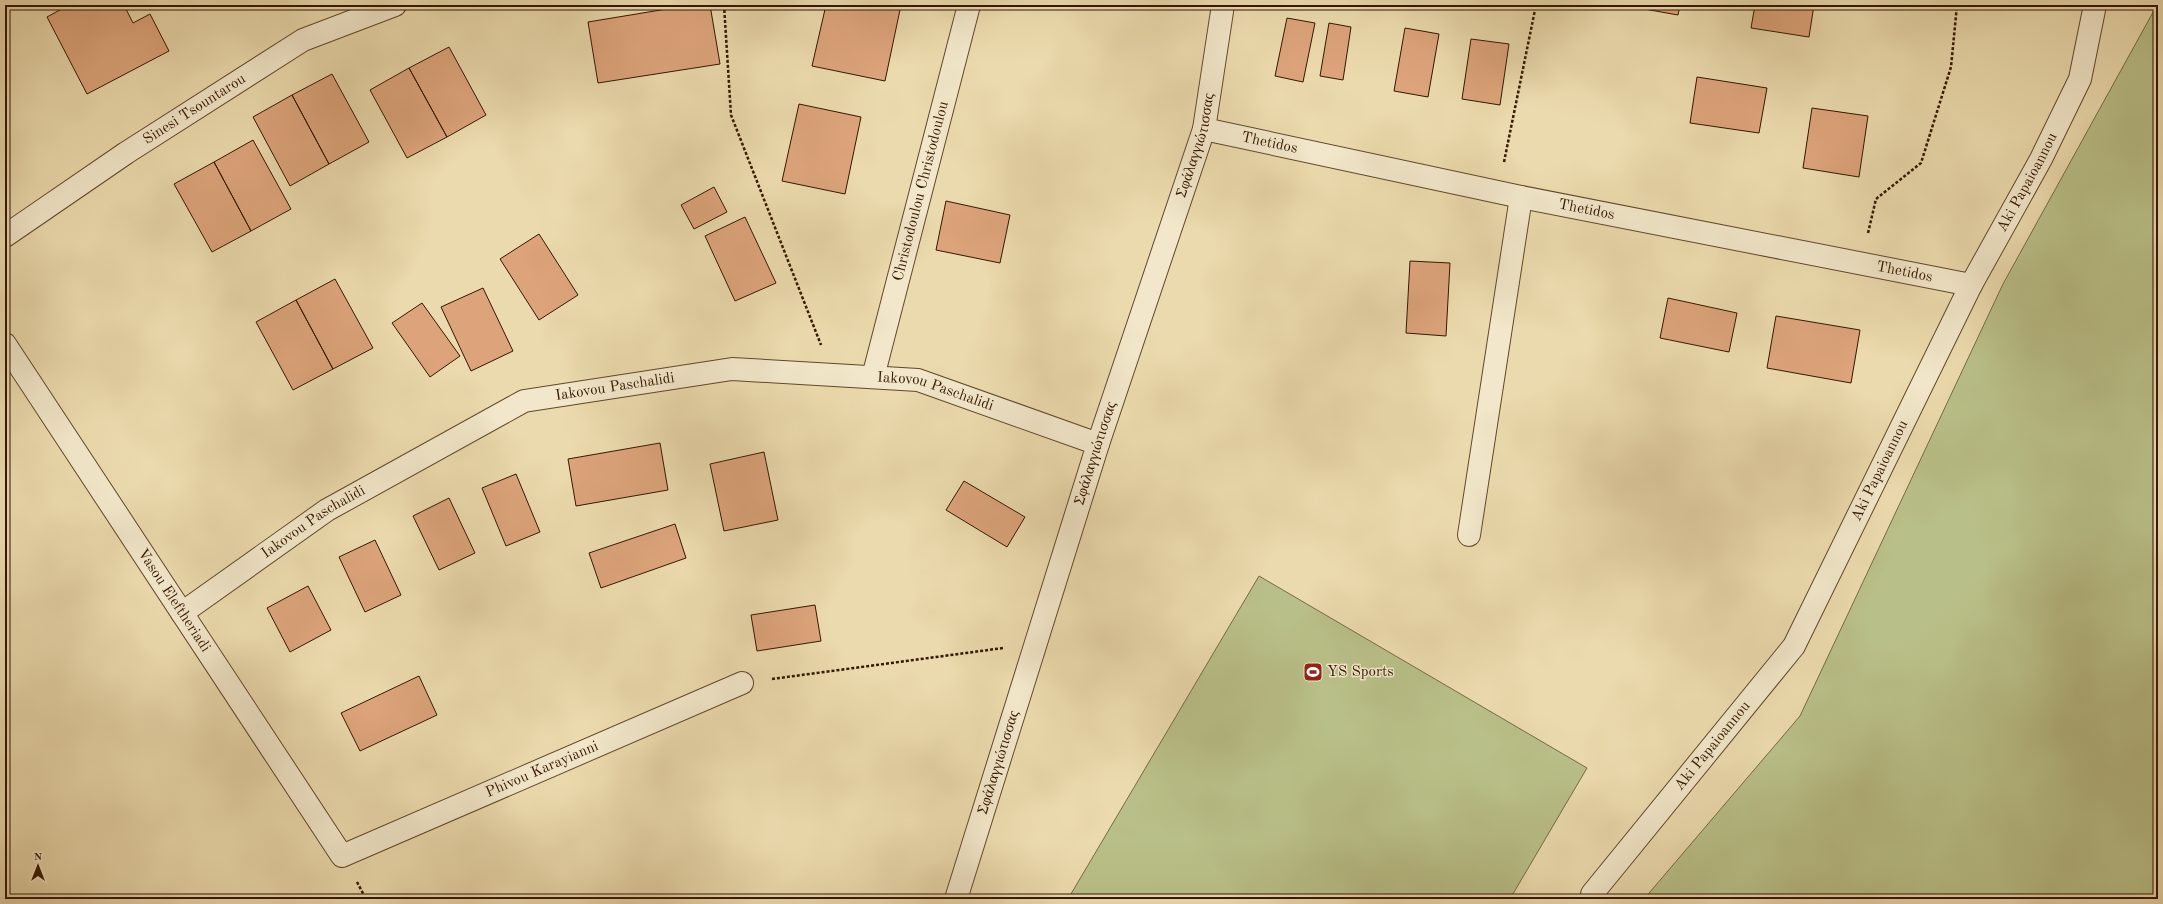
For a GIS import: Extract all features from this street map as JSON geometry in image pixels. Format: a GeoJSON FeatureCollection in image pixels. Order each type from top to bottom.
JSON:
{"type":"FeatureCollection","features":[{"type":"Feature","properties":{"kind":"street","name":"Sinesi Tsountarou"},"geometry":{"type":"LineString","coordinates":[[5,236],[126,153],[302,40],[395,5]]}},
{"type":"Feature","properties":{"kind":"street","name":"Christodoulou Christodoulou"},"geometry":{"type":"LineString","coordinates":[[873,377],[969,5]]}},
{"type":"Feature","properties":{"kind":"street","name":"Σφάλαγγιώτισσας"},"geometry":{"type":"LineString","coordinates":[[956,899],[1098,444],[1204,128],[1223,5]]}},
{"type":"Feature","properties":{"kind":"street","name":"Aki Papaioannou"},"geometry":{"type":"LineString","coordinates":[[1592,894],[1794,646],[1971,285],[2041,159],[2080,79],[2095,5]]}},
{"type":"Feature","properties":{"kind":"street","name":"Thetidos"},"geometry":{"type":"LineString","coordinates":[[1204,128],[1521,197],[1971,285]]}},
{"type":"Feature","properties":{"kind":"street"},"geometry":{"type":"LineString","coordinates":[[1468,535],[1521,197]]}},
{"type":"Feature","properties":{"kind":"street","name":"Vasou Eleftheriadi"},"geometry":{"type":"LineString","coordinates":[[5,344],[342,856]]}},
{"type":"Feature","properties":{"kind":"street","name":"Iakovou Paschalidi"},"geometry":{"type":"LineString","coordinates":[[182,612],[326,510],[524,400],[732,369],[918,380],[1098,444]]}},
{"type":"Feature","properties":{"kind":"street","name":"Phivou Karayianni"},"geometry":{"type":"LineString","coordinates":[[342,856],[742,683]]}},
{"type":"Feature","properties":{"kind":"path"},"geometry":{"type":"LineString","coordinates":[[724,5],[731,115],[833,375]]}},
{"type":"Feature","properties":{"kind":"path"},"geometry":{"type":"LineString","coordinates":[[1498,192],[1536,5]]}},
{"type":"Feature","properties":{"kind":"path"},"geometry":{"type":"LineString","coordinates":[[1862,263],[1876,199],[1921,163],[1950,67],[1956,5]]}},
{"type":"Feature","properties":{"kind":"path"},"geometry":{"type":"LineString","coordinates":[[742,683],[1036,644]]}},
{"type":"Feature","properties":{"kind":"green space"},"geometry":{"type":"Polygon","coordinates":[[[2157,5],[2158,882],[2154,899],[1644,899],[1800,716],[2003,284],[2157,5]]]}},
{"type":"Feature","properties":{"kind":"green space","name":"YS Sports"},"geometry":{"type":"Polygon","coordinates":[[[1259,576],[1587,768],[1510,899],[1068,899],[1259,576]]]}},
{"type":"Feature","properties":{"kind":"building"},"geometry":{"type":"Polygon","coordinates":[[[69,5],[124,5],[133,23],[150,14],[169,51],[87,94],[47,17],[69,5]]]}},
{"type":"Feature","properties":{"kind":"building"},"geometry":{"type":"Polygon","coordinates":[[[691,5],[710,5],[720,64],[598,83],[588,22],[691,5]]]}},
{"type":"Feature","properties":{"kind":"building"},"geometry":{"type":"Polygon","coordinates":[[[826,5],[901,5],[885,81],[812,66],[826,5]]]}},
{"type":"Feature","properties":{"kind":"building"},"geometry":{"type":"Polygon","coordinates":[[[1622,5],[1680,5],[1678,15],[1622,5]]]}},
{"type":"Feature","properties":{"kind":"building"},"geometry":{"type":"Polygon","coordinates":[[[1755,5],[1814,5],[1809,37],[1751,28],[1755,5]]]}},
{"type":"Feature","properties":{"kind":"building"},"geometry":{"type":"Polygon","coordinates":[[[1287,18],[1315,23],[1303,82],[1275,76],[1287,18]]]}},
{"type":"Feature","properties":{"kind":"building"},"geometry":{"type":"Polygon","coordinates":[[[1329,23],[1351,27],[1343,80],[1320,76],[1329,23]]]}},
{"type":"Feature","properties":{"kind":"building"},"geometry":{"type":"Polygon","coordinates":[[[1405,28],[1439,34],[1428,97],[1394,91],[1405,28]]]}},
{"type":"Feature","properties":{"kind":"building"},"geometry":{"type":"Polygon","coordinates":[[[1471,39],[1509,44],[1500,105],[1462,99],[1471,39]]]}},
{"type":"Feature","properties":{"kind":"building"},"geometry":{"type":"Polygon","coordinates":[[[449,47],[486,115],[447,137],[409,68],[449,47]]]}},
{"type":"Feature","properties":{"kind":"building"},"geometry":{"type":"Polygon","coordinates":[[[409,68],[447,137],[407,158],[370,90],[409,68]]]}},
{"type":"Feature","properties":{"kind":"building"},"geometry":{"type":"Polygon","coordinates":[[[332,74],[369,142],[329,164],[292,95],[332,74]]]}},
{"type":"Feature","properties":{"kind":"building"},"geometry":{"type":"Polygon","coordinates":[[[1697,77],[1767,88],[1759,133],[1690,123],[1697,77]]]}},
{"type":"Feature","properties":{"kind":"building"},"geometry":{"type":"Polygon","coordinates":[[[292,95],[329,164],[290,186],[253,117],[292,95]]]}},
{"type":"Feature","properties":{"kind":"building"},"geometry":{"type":"Polygon","coordinates":[[[799,104],[861,117],[845,194],[782,181],[799,104]]]}},
{"type":"Feature","properties":{"kind":"building"},"geometry":{"type":"Polygon","coordinates":[[[1812,108],[1868,116],[1859,177],[1803,168],[1812,108]]]}},
{"type":"Feature","properties":{"kind":"building"},"geometry":{"type":"Polygon","coordinates":[[[253,140],[291,209],[251,231],[214,162],[253,140]]]}},
{"type":"Feature","properties":{"kind":"building"},"geometry":{"type":"Polygon","coordinates":[[[214,162],[251,231],[212,252],[174,184],[214,162]]]}},
{"type":"Feature","properties":{"kind":"building"},"geometry":{"type":"Polygon","coordinates":[[[714,187],[727,212],[694,229],[681,205],[714,187]]]}},
{"type":"Feature","properties":{"kind":"building"},"geometry":{"type":"Polygon","coordinates":[[[946,201],[1010,215],[1000,263],[936,250],[946,201]]]}},
{"type":"Feature","properties":{"kind":"building"},"geometry":{"type":"Polygon","coordinates":[[[745,217],[776,283],[735,301],[705,236],[745,217]]]}},
{"type":"Feature","properties":{"kind":"building"},"geometry":{"type":"Polygon","coordinates":[[[539,234],[578,295],[539,320],[500,259],[539,234]]]}},
{"type":"Feature","properties":{"kind":"building"},"geometry":{"type":"Polygon","coordinates":[[[1410,261],[1450,263],[1446,336],[1406,333],[1410,261]]]}},
{"type":"Feature","properties":{"kind":"building"},"geometry":{"type":"Polygon","coordinates":[[[335,279],[373,348],[333,369],[296,300],[335,279]]]}},
{"type":"Feature","properties":{"kind":"building"},"geometry":{"type":"Polygon","coordinates":[[[483,288],[513,351],[471,371],[441,307],[483,288]]]}},
{"type":"Feature","properties":{"kind":"building"},"geometry":{"type":"Polygon","coordinates":[[[1668,298],[1737,313],[1729,352],[1660,338],[1668,298]]]}},
{"type":"Feature","properties":{"kind":"building"},"geometry":{"type":"Polygon","coordinates":[[[296,300],[333,369],[293,390],[256,322],[296,300]]]}},
{"type":"Feature","properties":{"kind":"building"},"geometry":{"type":"Polygon","coordinates":[[[422,303],[460,356],[430,377],[392,323],[422,303]]]}},
{"type":"Feature","properties":{"kind":"building"},"geometry":{"type":"Polygon","coordinates":[[[1776,316],[1860,330],[1851,383],[1767,368],[1776,316]]]}},
{"type":"Feature","properties":{"kind":"building"},"geometry":{"type":"Polygon","coordinates":[[[660,443],[668,490],[576,506],[568,459],[660,443]]]}},
{"type":"Feature","properties":{"kind":"building"},"geometry":{"type":"Polygon","coordinates":[[[764,452],[778,520],[724,531],[710,464],[764,452]]]}},
{"type":"Feature","properties":{"kind":"building"},"geometry":{"type":"Polygon","coordinates":[[[516,474],[540,532],[506,546],[482,488],[516,474]]]}},
{"type":"Feature","properties":{"kind":"building"},"geometry":{"type":"Polygon","coordinates":[[[964,481],[1025,517],[1007,547],[946,510],[964,481]]]}},
{"type":"Feature","properties":{"kind":"building"},"geometry":{"type":"Polygon","coordinates":[[[449,498],[475,553],[439,570],[413,516],[449,498]]]}},
{"type":"Feature","properties":{"kind":"building"},"geometry":{"type":"Polygon","coordinates":[[[675,524],[686,558],[601,588],[589,553],[675,524]]]}},
{"type":"Feature","properties":{"kind":"building"},"geometry":{"type":"Polygon","coordinates":[[[375,540],[401,595],[365,612],[339,557],[375,540]]]}},
{"type":"Feature","properties":{"kind":"building"},"geometry":{"type":"Polygon","coordinates":[[[308,586],[331,630],[290,652],[267,608],[308,586]]]}},
{"type":"Feature","properties":{"kind":"building"},"geometry":{"type":"Polygon","coordinates":[[[815,605],[821,641],[757,651],[751,615],[815,605]]]}},
{"type":"Feature","properties":{"kind":"building"},"geometry":{"type":"Polygon","coordinates":[[[419,676],[437,715],[360,751],[341,713],[419,676]]]}},
{"type":"Feature","properties":{"kind":"place","name":"YS Sports"},"geometry":{"type":"Point","coordinates":[1313,672]}}]}
